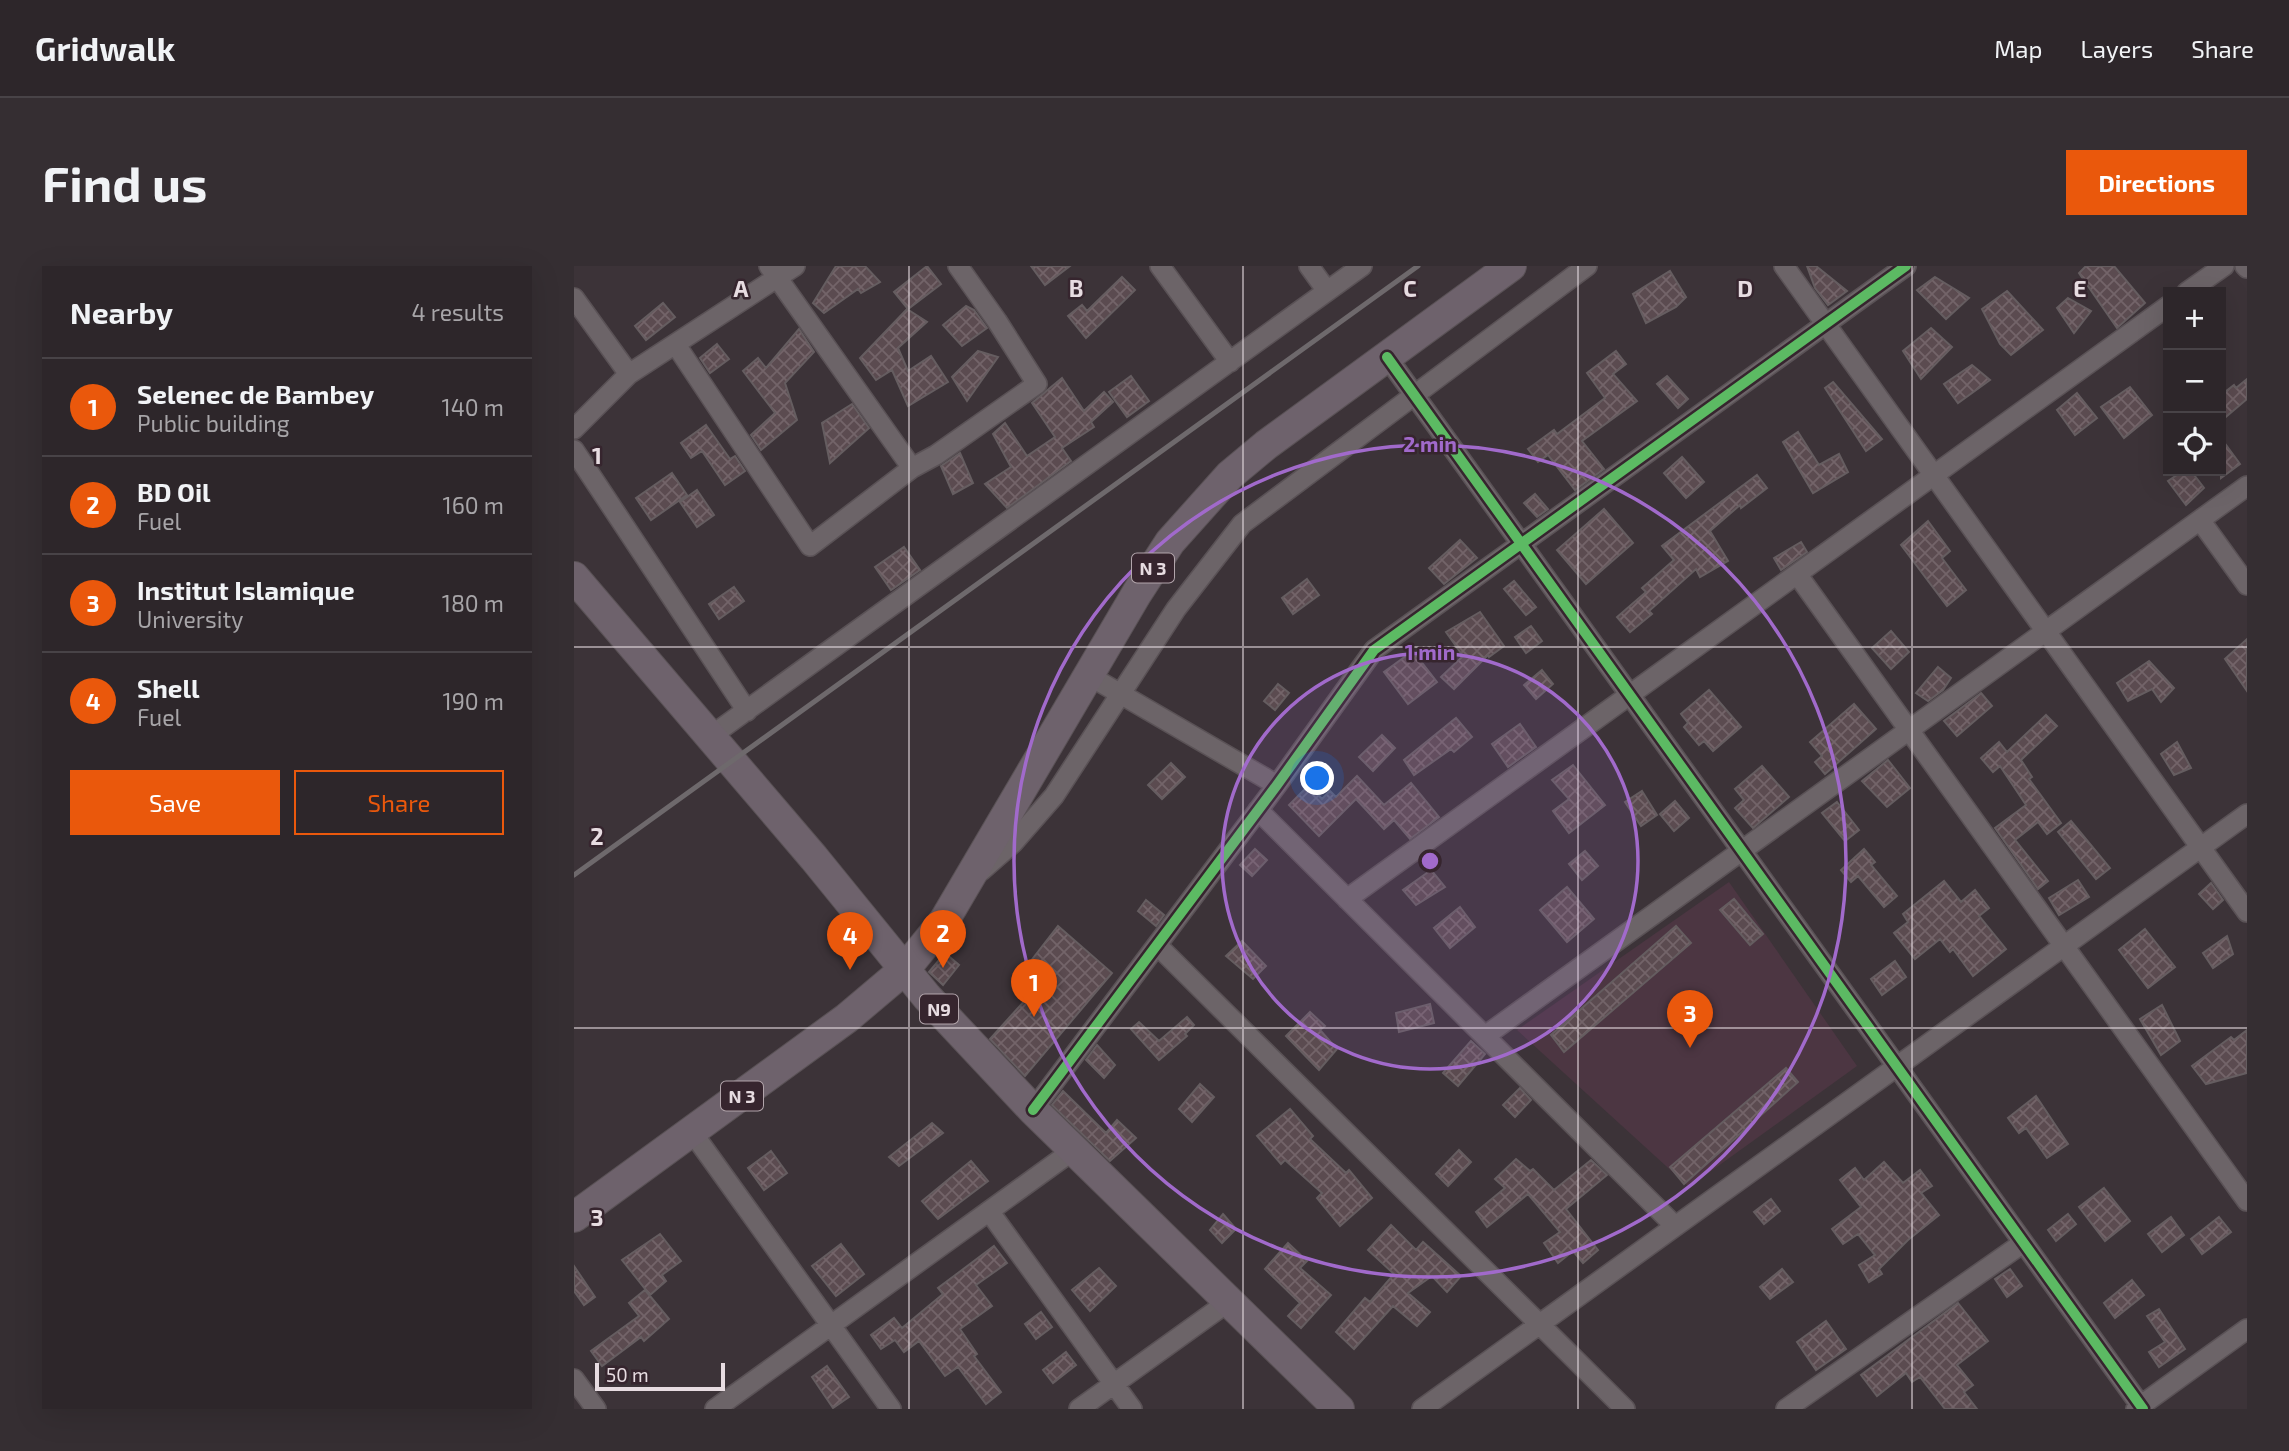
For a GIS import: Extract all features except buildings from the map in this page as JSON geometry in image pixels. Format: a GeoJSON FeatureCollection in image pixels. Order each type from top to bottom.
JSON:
{"type":"FeatureCollection","features":[{"type":"Feature","properties":{"kind":"main road","name":"N 3"},"geometry":{"type":"LineString","coordinates":[[574,1217],[847,1018],[905,969],[944,921],[970,881],[1088,675],[1170,542],[1201,505],[1266,445],[1511,266]]}},
{"type":"Feature","properties":{"kind":"main road","name":"N9"},"geometry":{"type":"LineString","coordinates":[[574,578],[711,736],[905,969],[1033,1110],[1339,1409]]}},
{"type":"Feature","properties":{"kind":"street"},"geometry":{"type":"LineString","coordinates":[[574,429],[629,374],[677,345],[774,272],[795,266]]}},
{"type":"Feature","properties":{"kind":"street"},"geometry":{"type":"LineString","coordinates":[[677,345],[810,546],[912,468],[936,455],[1037,384],[958,266]]}},
{"type":"Feature","properties":{"kind":"street"},"geometry":{"type":"LineString","coordinates":[[1160,266],[1230,362]]}},
{"type":"Feature","properties":{"kind":"street"},"geometry":{"type":"LineString","coordinates":[[1308,266],[1327,291]]}},
{"type":"Feature","properties":{"kind":"street"},"geometry":{"type":"LineString","coordinates":[[711,736],[1362,266]]}},
{"type":"Feature","properties":{"kind":"street"},"geometry":{"type":"LineString","coordinates":[[970,881],[1013,843],[1054,796],[1176,609],[1242,524],[1413,393],[1587,266]]}},
{"type":"Feature","properties":{"kind":"street"},"geometry":{"type":"LineString","coordinates":[[1784,266],[2247,912]]}},
{"type":"Feature","properties":{"kind":"street"},"geometry":{"type":"LineString","coordinates":[[1033,1110],[1277,785],[1374,650],[1906,266]]}},
{"type":"Feature","properties":{"kind":"street"},"geometry":{"type":"LineString","coordinates":[[2195,287],[2224,266]]}},
{"type":"Feature","properties":{"kind":"street"},"geometry":{"type":"LineString","coordinates":[[774,272],[912,468]]}},
{"type":"Feature","properties":{"kind":"street"},"geometry":{"type":"LineString","coordinates":[[574,298],[629,374]]}},
{"type":"Feature","properties":{"kind":"street"},"geometry":{"type":"LineString","coordinates":[[1347,899],[2163,310]]}},
{"type":"Feature","properties":{"kind":"street"},"geometry":{"type":"LineString","coordinates":[[1387,357],[2023,1242],[2139,1408],[2247,1329]]}},
{"type":"Feature","properties":{"kind":"street"},"geometry":{"type":"LineString","coordinates":[[574,450],[747,711]]}},
{"type":"Feature","properties":{"kind":"street"},"geometry":{"type":"LineString","coordinates":[[1485,1036],[2247,486]]}},
{"type":"Feature","properties":{"kind":"street"},"geometry":{"type":"LineString","coordinates":[[2200,520],[2247,585]]}},
{"type":"Feature","properties":{"kind":"street"},"geometry":{"type":"LineString","coordinates":[[1797,574],[2247,1201]]}},
{"type":"Feature","properties":{"kind":"street"},"geometry":{"type":"LineString","coordinates":[[1088,675],[1277,785]]}},
{"type":"Feature","properties":{"kind":"street"},"geometry":{"type":"LineString","coordinates":[[1258,810],[1675,1226]]}},
{"type":"Feature","properties":{"kind":"street"},"geometry":{"type":"LineString","coordinates":[[1422,1409],[2247,814]]}},
{"type":"Feature","properties":{"kind":"street"},"geometry":{"type":"LineString","coordinates":[[1157,945],[1625,1409]]}},
{"type":"Feature","properties":{"kind":"street"},"geometry":{"type":"LineString","coordinates":[[692,1132],[891,1409]]}},
{"type":"Feature","properties":{"kind":"street"},"geometry":{"type":"LineString","coordinates":[[715,1409],[1075,1149]]}},
{"type":"Feature","properties":{"kind":"street"},"geometry":{"type":"LineString","coordinates":[[989,1211],[1132,1409]]}},
{"type":"Feature","properties":{"kind":"street"},"geometry":{"type":"LineString","coordinates":[[1786,1409],[2023,1242]]}},
{"type":"Feature","properties":{"kind":"street"},"geometry":{"type":"LineString","coordinates":[[1079,1409],[1228,1301]]}},
{"type":"Feature","properties":{"kind":"street"},"geometry":{"type":"LineString","coordinates":[[574,1379],[596,1409]]}},
{"type":"Feature","properties":{"kind":"shaded area"},"geometry":{"type":"Polygon","coordinates":[[[1729,882],[1857,1066],[1689,1187],[1517,1030],[1729,882]]]}},
{"type":"Feature","properties":{"kind":"railway"},"geometry":{"type":"LineString","coordinates":[[574,875],[1418,266]]}},
{"type":"Feature","properties":{"kind":"cycle path"},"geometry":{"type":"LineString","coordinates":[[1033,1110],[1277,785],[1374,650],[1906,266]]}},
{"type":"Feature","properties":{"kind":"cycle path"},"geometry":{"type":"LineString","coordinates":[[1387,357],[2143,1409]]}},
{"type":"Feature","properties":{"kind":"place","name":"BD Oil"},"geometry":{"type":"Point","coordinates":[943,968]}},
{"type":"Feature","properties":{"kind":"place","name":"Shell"},"geometry":{"type":"Point","coordinates":[850,970]}},
{"type":"Feature","properties":{"kind":"place","name":"Selenec de Bambey"},"geometry":{"type":"Point","coordinates":[1034,1017]}},
{"type":"Feature","properties":{"kind":"place","name":"Institut Islamique"},"geometry":{"type":"Point","coordinates":[1690,1048]}}]}
